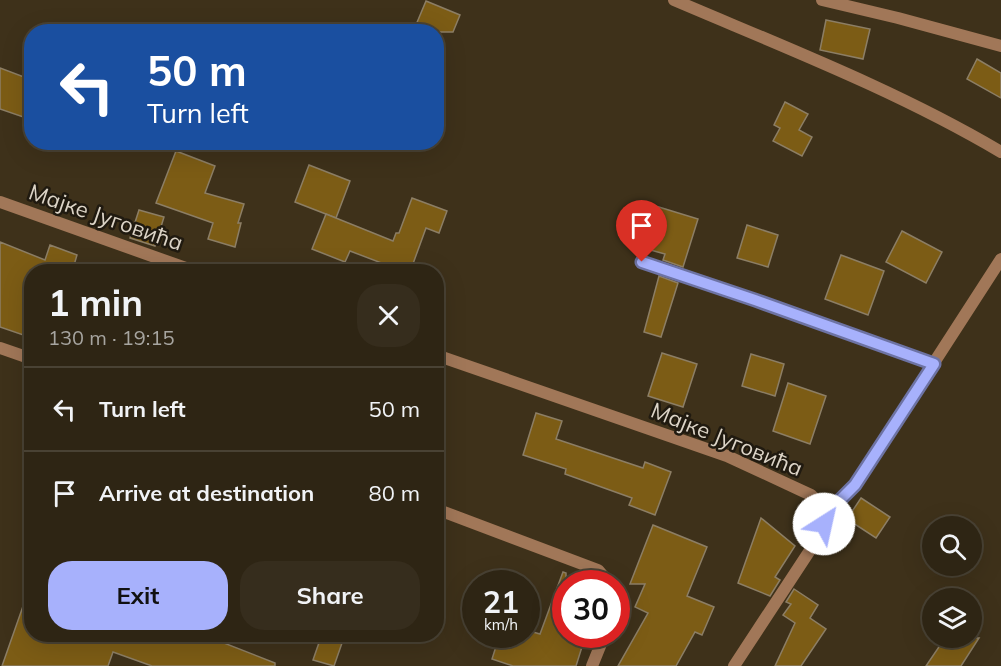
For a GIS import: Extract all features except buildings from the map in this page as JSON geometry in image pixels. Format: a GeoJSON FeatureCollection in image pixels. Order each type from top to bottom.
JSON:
{"type":"FeatureCollection","features":[{"type":"Feature","properties":{"kind":"street"},"geometry":{"type":"LineString","coordinates":[[675,0],[925,110],[1001,152]]}},
{"type":"Feature","properties":{"kind":"street"},"geometry":{"type":"LineString","coordinates":[[822,0],[1001,46]]}},
{"type":"Feature","properties":{"kind":"street","name":"Мајке Југовића"},"geometry":{"type":"LineString","coordinates":[[0,202],[174,264]]}},
{"type":"Feature","properties":{"kind":"street"},"geometry":{"type":"LineString","coordinates":[[734,666],[811,551],[820,535],[825,515],[855,485],[1001,259]]}},
{"type":"Feature","properties":{"kind":"street"},"geometry":{"type":"LineString","coordinates":[[642,262],[934,364]]}},
{"type":"Feature","properties":{"kind":"street"},"geometry":{"type":"LineString","coordinates":[[0,348],[24,356]]}},
{"type":"Feature","properties":{"kind":"street","name":"Мајке Југовића"},"geometry":{"type":"LineString","coordinates":[[444,358],[727,456],[811,495],[822,505],[825,515]]}},
{"type":"Feature","properties":{"kind":"street"},"geometry":{"type":"LineString","coordinates":[[444,512],[598,570]]}},
{"type":"Feature","properties":{"kind":"street"},"geometry":{"type":"LineString","coordinates":[[592,666],[599,648]]}},
{"type":"Feature","properties":{"kind":"route"},"geometry":{"type":"LineString","coordinates":[[642,262],[934,364],[855,485],[825,515],[824,524]]}}]}
